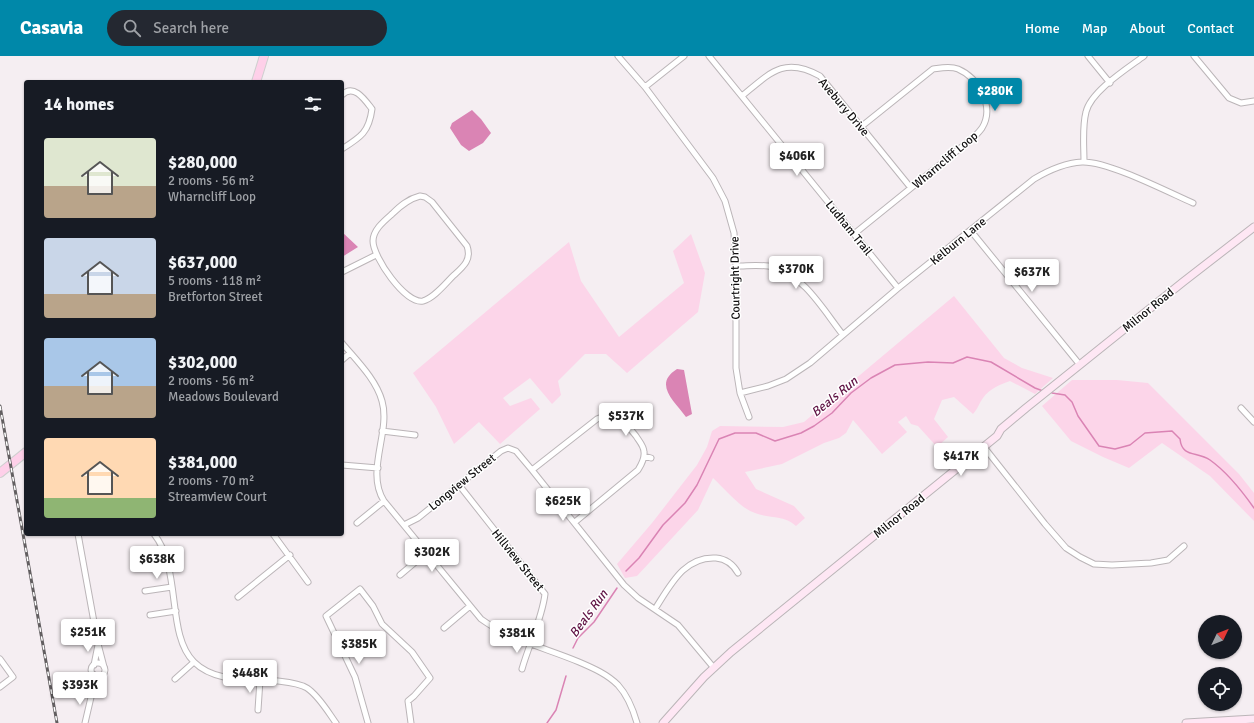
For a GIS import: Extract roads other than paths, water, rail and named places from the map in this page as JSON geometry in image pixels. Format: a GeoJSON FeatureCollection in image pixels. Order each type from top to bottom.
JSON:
{"type":"FeatureCollection","features":[{"type":"Feature","properties":{"kind":"main road"},"geometry":{"type":"LineString","coordinates":[[257,80],[264,56]]}},
{"type":"Feature","properties":{"kind":"main road","name":"Milnor Road"},"geometry":{"type":"LineString","coordinates":[[663,723],[714,668],[984,447],[997,436],[1001,429],[1254,227]]}},
{"type":"Feature","properties":{"kind":"main road"},"geometry":{"type":"LineString","coordinates":[[0,473],[24,454]]}},
{"type":"Feature","properties":{"kind":"main road"},"geometry":{"type":"LineString","coordinates":[[1186,723],[1254,719]]}},
{"type":"Feature","properties":{"kind":"street","name":"Courtright Drive"},"geometry":{"type":"LineString","coordinates":[[618,56],[645,87],[713,178],[726,201],[734,233],[736,266],[736,368],[740,393],[749,417]]}},
{"type":"Feature","properties":{"kind":"street"},"geometry":{"type":"LineString","coordinates":[[645,87],[684,56]]}},
{"type":"Feature","properties":{"kind":"street","name":"Ludham Trail"},"geometry":{"type":"LineString","coordinates":[[709,56],[898,288]]}},
{"type":"Feature","properties":{"kind":"street"},"geometry":{"type":"LineString","coordinates":[[1088,56],[1110,83]]}},
{"type":"Feature","properties":{"kind":"street"},"geometry":{"type":"LineString","coordinates":[[1084,162],[1086,111],[1098,93],[1144,56]]}},
{"type":"Feature","properties":{"kind":"street"},"geometry":{"type":"LineString","coordinates":[[1194,56],[1229,98],[1241,103],[1254,101]]}},
{"type":"Feature","properties":{"kind":"street","name":"Avebury Drive"},"geometry":{"type":"LineString","coordinates":[[742,96],[778,68],[793,65],[807,69],[820,76],[911,188]]}},
{"type":"Feature","properties":{"kind":"street","name":"Wharncliff Loop"},"geometry":{"type":"LineString","coordinates":[[854,234],[974,137],[982,128],[987,115],[986,100],[970,76],[957,68],[947,67],[933,69],[862,126]]}},
{"type":"Feature","properties":{"kind":"street"},"geometry":{"type":"LineString","coordinates":[[344,94],[355,91],[361,95],[372,109],[370,123],[366,132],[344,148]]}},
{"type":"Feature","properties":{"kind":"street","name":"Kelburn Lane"},"geometry":{"type":"LineString","coordinates":[[740,393],[768,386],[786,378],[810,363],[898,288],[1034,179],[1050,170],[1068,163],[1084,162],[1101,164],[1194,203]]}},
{"type":"Feature","properties":{"kind":"street"},"geometry":{"type":"LineString","coordinates":[[420,196],[425,197],[432,202],[468,246],[469,251],[467,262],[461,269],[430,298],[417,301],[408,297],[376,255],[373,240],[382,223],[403,204],[420,196]]}},
{"type":"Feature","properties":{"kind":"street"},"geometry":{"type":"LineString","coordinates":[[971,231],[1080,365]]}},
{"type":"Feature","properties":{"kind":"street"},"geometry":{"type":"LineString","coordinates":[[344,271],[376,255]]}},
{"type":"Feature","properties":{"kind":"street"},"geometry":{"type":"LineString","coordinates":[[736,266],[763,266],[786,272],[805,288],[843,335]]}},
{"type":"Feature","properties":{"kind":"street"},"geometry":{"type":"LineString","coordinates":[[344,346],[378,388],[383,402],[382,431],[377,478],[380,494],[384,501],[481,619],[493,628],[571,659],[606,675],[618,685],[627,696],[637,723]]}},
{"type":"Feature","properties":{"kind":"street"},"geometry":{"type":"LineString","coordinates":[[344,358],[350,353]]}},
{"type":"Feature","properties":{"kind":"street"},"geometry":{"type":"LineString","coordinates":[[608,407],[608,415]]}},
{"type":"Feature","properties":{"kind":"street"},"geometry":{"type":"LineString","coordinates":[[1241,408],[1254,422]]}},
{"type":"Feature","properties":{"kind":"street"},"geometry":{"type":"LineString","coordinates":[[532,470],[597,419],[608,415],[616,416],[625,422],[641,443],[644,456],[638,470],[574,522]]}},
{"type":"Feature","properties":{"kind":"street"},"geometry":{"type":"LineString","coordinates":[[382,431],[415,435]]}},
{"type":"Feature","properties":{"kind":"street"},"geometry":{"type":"LineString","coordinates":[[984,447],[1044,524],[1066,548],[1094,564],[1112,566],[1168,560],[1184,546]]}},
{"type":"Feature","properties":{"kind":"street","name":"Longview Street"},"geometry":{"type":"LineString","coordinates":[[404,524],[418,518],[501,451],[508,448],[516,451],[624,585],[638,598],[681,628],[714,668]]}},
{"type":"Feature","properties":{"kind":"street"},"geometry":{"type":"LineString","coordinates":[[644,456],[651,458]]}},
{"type":"Feature","properties":{"kind":"street"},"geometry":{"type":"LineString","coordinates":[[344,465],[378,468]]}},
{"type":"Feature","properties":{"kind":"street","name":"Hillview Street"},"geometry":{"type":"LineString","coordinates":[[459,485],[545,594],[543,610],[529,643],[522,669]]}},
{"type":"Feature","properties":{"kind":"street"},"geometry":{"type":"LineString","coordinates":[[358,523],[384,501]]}},
{"type":"Feature","properties":{"kind":"street"},"geometry":{"type":"LineString","coordinates":[[78,536],[98,644],[105,672],[92,693]]}},
{"type":"Feature","properties":{"kind":"street"},"geometry":{"type":"LineString","coordinates":[[156,536],[162,544],[168,563],[184,647],[194,662],[210,674],[226,677],[291,682],[307,688],[324,706],[336,723]]}},
{"type":"Feature","properties":{"kind":"street"},"geometry":{"type":"LineString","coordinates":[[275,536],[290,555],[308,582]]}},
{"type":"Feature","properties":{"kind":"street"},"geometry":{"type":"LineString","coordinates":[[400,575],[426,553]]}},
{"type":"Feature","properties":{"kind":"street"},"geometry":{"type":"LineString","coordinates":[[238,596],[290,555]]}},
{"type":"Feature","properties":{"kind":"street"},"geometry":{"type":"LineString","coordinates":[[655,609],[677,575],[695,562],[709,558],[723,559],[735,566],[738,572]]}},
{"type":"Feature","properties":{"kind":"street"},"geometry":{"type":"LineString","coordinates":[[145,591],[172,587]]}},
{"type":"Feature","properties":{"kind":"street"},"geometry":{"type":"LineString","coordinates":[[368,723],[355,677],[326,616],[360,589],[373,606],[382,624],[412,652],[430,678],[414,696],[408,700],[411,723]]}},
{"type":"Feature","properties":{"kind":"street"},"geometry":{"type":"LineString","coordinates":[[444,628],[470,606]]}},
{"type":"Feature","properties":{"kind":"street"},"geometry":{"type":"LineString","coordinates":[[150,615],[176,611]]}},
{"type":"Feature","properties":{"kind":"street"},"geometry":{"type":"LineString","coordinates":[[85,723],[92,693],[92,670],[98,644]]}},
{"type":"Feature","properties":{"kind":"street"},"geometry":{"type":"LineString","coordinates":[[0,659],[13,677],[0,687]]}},
{"type":"Feature","properties":{"kind":"street"},"geometry":{"type":"LineString","coordinates":[[175,679],[194,662]]}},
{"type":"Feature","properties":{"kind":"street"},"geometry":{"type":"LineString","coordinates":[[94,665],[100,664],[104,667]]}},
{"type":"Feature","properties":{"kind":"street"},"geometry":{"type":"LineString","coordinates":[[93,674],[97,677],[103,675]]}},
{"type":"Feature","properties":{"kind":"street"},"geometry":{"type":"LineString","coordinates":[[258,710],[260,680]]}},
{"type":"Feature","properties":{"kind":"waterway","name":"Beals Run"},"geometry":{"type":"LineString","coordinates":[[626,571],[639,558],[663,525],[685,503],[697,485],[719,439],[735,433],[756,433],[775,441],[801,433],[832,413],[851,393],[871,378],[895,365],[928,362],[953,363],[967,357],[991,362],[1035,388],[1043,391]]}},
{"type":"Feature","properties":{"kind":"waterway","name":"Beals Run"},"geometry":{"type":"LineString","coordinates":[[1052,393],[1065,395],[1072,402],[1078,416],[1099,446],[1115,449],[1130,445],[1145,433],[1172,431],[1180,439],[1181,445],[1187,452],[1205,457],[1222,470],[1254,508]]}},
{"type":"Feature","properties":{"kind":"waterway","name":"Beals Run"},"geometry":{"type":"LineString","coordinates":[[573,648],[578,638],[594,622],[617,588]]}},
{"type":"Feature","properties":{"kind":"waterway","name":"Beals Run"},"geometry":{"type":"LineString","coordinates":[[547,723],[556,710],[566,676]]}},
{"type":"Feature","properties":{"kind":"railway"},"geometry":{"type":"LineString","coordinates":[[0,406],[57,723]]}}]}
